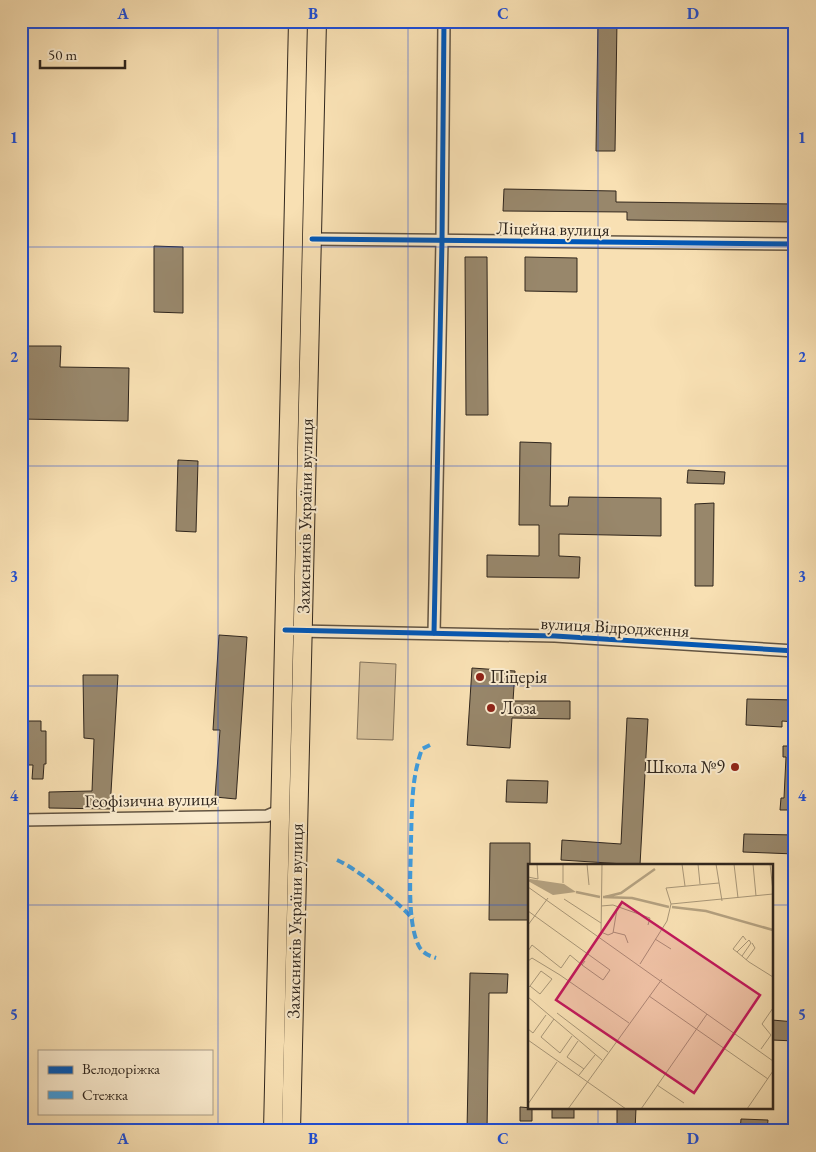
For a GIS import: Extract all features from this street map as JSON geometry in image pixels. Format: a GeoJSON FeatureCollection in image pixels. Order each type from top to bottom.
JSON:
{"type":"FeatureCollection","features":[{"type":"Feature","properties":{"kind":"highway","name":"Захисників України вулиця"},"geometry":{"type":"LineString","coordinates":[[291,1131],[298,21]]}},
{"type":"Feature","properties":{"kind":"highway","name":"Захисників України вулиця"},"geometry":{"type":"LineString","coordinates":[[273,1131],[281,810],[293,631],[312,239],[317,21]]}},
{"type":"Feature","properties":{"kind":"street"},"geometry":{"type":"LineString","coordinates":[[434,633],[442,241],[444,21]]}},
{"type":"Feature","properties":{"kind":"street","name":"Ліцейна вулиця"},"geometry":{"type":"LineString","coordinates":[[312,239],[795,244]]}},
{"type":"Feature","properties":{"kind":"street","name":"вулиця Відродження"},"geometry":{"type":"LineString","coordinates":[[293,631],[555,636],[795,651]]}},
{"type":"Feature","properties":{"kind":"street","name":"Геофізична вулиця"},"geometry":{"type":"LineString","coordinates":[[21,820],[267,816],[281,810]]}},
{"type":"Feature","properties":{"kind":"shaded area"},"geometry":{"type":"Polygon","coordinates":[[[360,662],[396,664],[393,740],[357,739],[360,662]]]}},
{"type":"Feature","properties":{"kind":"building"},"geometry":{"type":"Polygon","coordinates":[[[598,21],[617,21],[615,151],[596,151],[598,21]]]}},
{"type":"Feature","properties":{"kind":"building"},"geometry":{"type":"Polygon","coordinates":[[[504,189],[616,191],[616,202],[795,204],[795,222],[627,220],[627,212],[503,211],[504,189]]]}},
{"type":"Feature","properties":{"kind":"building"},"geometry":{"type":"Polygon","coordinates":[[[154,246],[183,247],[183,313],[154,312],[154,246]]]}},
{"type":"Feature","properties":{"kind":"building"},"geometry":{"type":"Polygon","coordinates":[[[465,257],[487,257],[488,415],[466,415],[465,257]]]}},
{"type":"Feature","properties":{"kind":"building"},"geometry":{"type":"Polygon","coordinates":[[[525,257],[577,258],[577,292],[525,291],[525,257]]]}},
{"type":"Feature","properties":{"kind":"building"},"geometry":{"type":"Polygon","coordinates":[[[21,346],[61,346],[60,367],[129,368],[128,421],[21,419],[21,346]]]}},
{"type":"Feature","properties":{"kind":"building"},"geometry":{"type":"Polygon","coordinates":[[[520,442],[551,443],[550,506],[568,506],[569,497],[661,498],[661,536],[559,534],[559,556],[580,557],[579,578],[487,577],[487,555],[539,556],[539,525],[519,525],[520,442]]]}},
{"type":"Feature","properties":{"kind":"building"},"geometry":{"type":"Polygon","coordinates":[[[178,460],[198,461],[196,532],[176,531],[178,460]]]}},
{"type":"Feature","properties":{"kind":"building"},"geometry":{"type":"Polygon","coordinates":[[[688,470],[725,472],[724,484],[687,483],[688,470]]]}},
{"type":"Feature","properties":{"kind":"building"},"geometry":{"type":"Polygon","coordinates":[[[714,503],[713,586],[695,586],[695,504],[714,503]]]}},
{"type":"Feature","properties":{"kind":"building"},"geometry":{"type":"Polygon","coordinates":[[[219,635],[247,637],[236,799],[215,797],[220,730],[213,730],[219,635]]]}},
{"type":"Feature","properties":{"kind":"building","name":"Лоза"},"geometry":{"type":"Polygon","coordinates":[[[472,668],[515,671],[513,701],[570,701],[570,719],[512,718],[510,748],[467,745],[472,668]]]}},
{"type":"Feature","properties":{"kind":"building"},"geometry":{"type":"Polygon","coordinates":[[[83,675],[118,675],[110,809],[49,808],[49,792],[92,791],[94,739],[84,738],[83,675]]]}},
{"type":"Feature","properties":{"kind":"building"},"geometry":{"type":"Polygon","coordinates":[[[747,699],[795,700],[795,722],[782,721],[782,727],[746,725],[747,699]]]}},
{"type":"Feature","properties":{"kind":"building"},"geometry":{"type":"Polygon","coordinates":[[[627,718],[648,719],[640,864],[561,860],[562,840],[621,844],[627,718]]]}},
{"type":"Feature","properties":{"kind":"building"},"geometry":{"type":"Polygon","coordinates":[[[21,721],[41,721],[41,731],[46,731],[46,764],[44,764],[43,779],[32,779],[33,765],[21,765],[21,721]]]}},
{"type":"Feature","properties":{"kind":"building"},"geometry":{"type":"Polygon","coordinates":[[[783,746],[795,746],[795,810],[780,810],[781,798],[784,798],[786,757],[783,757],[783,746]]]}},
{"type":"Feature","properties":{"kind":"building"},"geometry":{"type":"Polygon","coordinates":[[[507,780],[548,781],[547,803],[506,802],[507,780]]]}},
{"type":"Feature","properties":{"kind":"building"},"geometry":{"type":"Polygon","coordinates":[[[744,834],[795,835],[795,854],[743,852],[744,834]]]}},
{"type":"Feature","properties":{"kind":"building"},"geometry":{"type":"Polygon","coordinates":[[[490,843],[530,843],[528,920],[489,920],[490,843]]]}},
{"type":"Feature","properties":{"kind":"building"},"geometry":{"type":"Polygon","coordinates":[[[470,973],[508,974],[507,993],[489,993],[487,1131],[467,1131],[470,973]]]}},
{"type":"Feature","properties":{"kind":"building"},"geometry":{"type":"Polygon","coordinates":[[[774,1020],[795,1022],[795,1041],[774,1040],[774,1020]]]}},
{"type":"Feature","properties":{"kind":"building"},"geometry":{"type":"Polygon","coordinates":[[[520,1107],[532,1110],[532,1121],[520,1121],[520,1107]]]}},
{"type":"Feature","properties":{"kind":"building"},"geometry":{"type":"Polygon","coordinates":[[[552,1110],[574,1110],[574,1118],[552,1118],[552,1110]]]}},
{"type":"Feature","properties":{"kind":"building"},"geometry":{"type":"Polygon","coordinates":[[[617,1110],[636,1110],[635,1131],[617,1131],[617,1110]]]}},
{"type":"Feature","properties":{"kind":"building"},"geometry":{"type":"Polygon","coordinates":[[[741,1119],[768,1120],[767,1131],[740,1131],[741,1119]]]}},
{"type":"Feature","properties":{"kind":"marked path"},"geometry":{"type":"LineString","coordinates":[[430,745],[422,749],[414,783],[410,896],[413,925],[420,948],[429,956],[436,958]]}},
{"type":"Feature","properties":{"kind":"marked path"},"geometry":{"type":"LineString","coordinates":[[337,860],[377,886],[413,919]]}},
{"type":"Feature","properties":{"kind":"cycle path"},"geometry":{"type":"LineString","coordinates":[[434,633],[442,241],[444,21]]}},
{"type":"Feature","properties":{"kind":"cycle path"},"geometry":{"type":"LineString","coordinates":[[312,239],[795,244]]}},
{"type":"Feature","properties":{"kind":"cycle path"},"geometry":{"type":"LineString","coordinates":[[285,630],[555,636],[795,651]]}},
{"type":"Feature","properties":{"kind":"place","name":"Піцерія"},"geometry":{"type":"Point","coordinates":[480,677]}},
{"type":"Feature","properties":{"kind":"place","name":"Лоза"},"geometry":{"type":"Point","coordinates":[491,708]}},
{"type":"Feature","properties":{"kind":"place","name":"Школа №9"},"geometry":{"type":"Point","coordinates":[735,767]}}]}
